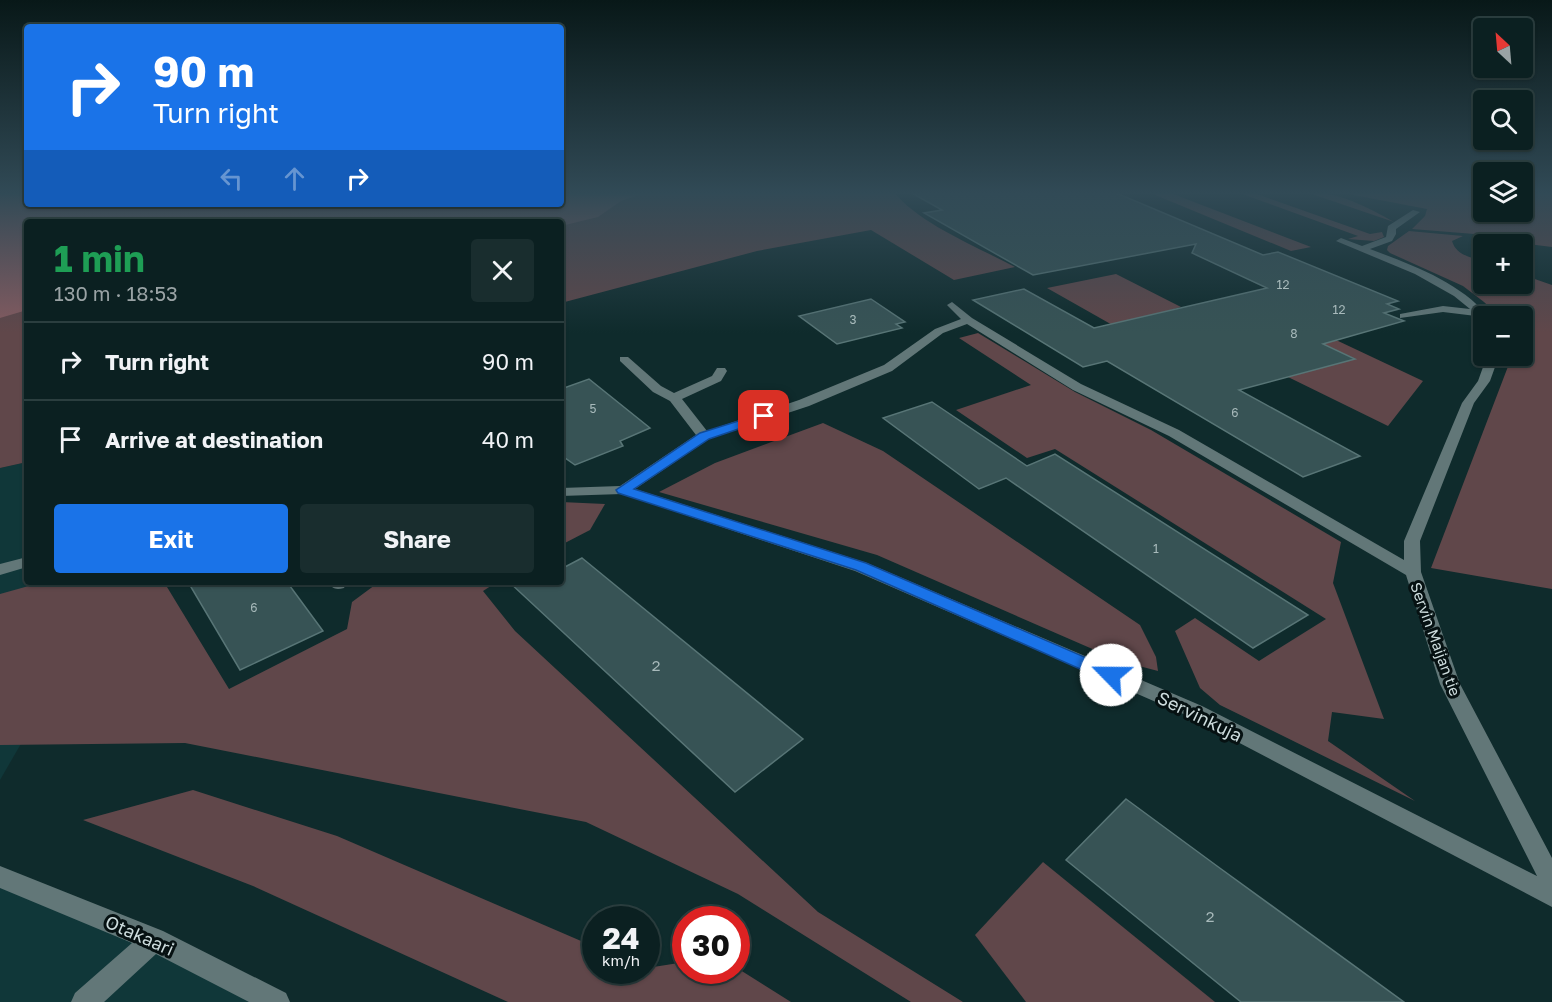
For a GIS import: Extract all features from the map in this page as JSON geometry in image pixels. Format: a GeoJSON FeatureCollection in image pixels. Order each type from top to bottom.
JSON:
{"type":"FeatureCollection","features":[{"type":"Feature","properties":{"kind":"street"},"geometry":{"type":"LineString","coordinates":[[1361,249],[1389,239]]}},
{"type":"Feature","properties":{"kind":"street"},"geometry":{"type":"LineString","coordinates":[[1341,241],[1442,285],[1473,308]]}},
{"type":"Feature","properties":{"kind":"street"},"geometry":{"type":"LineString","coordinates":[[952,305],[968,320],[1077,387],[1174,433],[1413,572]]}},
{"type":"Feature","properties":{"kind":"street"},"geometry":{"type":"LineString","coordinates":[[1404,316],[1443,309],[1473,314]]}},
{"type":"Feature","properties":{"kind":"street"},"geometry":{"type":"LineString","coordinates":[[623,490],[704,436],[804,404],[866,378],[888,368],[939,331],[968,320]]}},
{"type":"Feature","properties":{"kind":"street"},"geometry":{"type":"LineString","coordinates":[[624,359],[657,389],[674,398],[704,436]]}},
{"type":"Feature","properties":{"kind":"street","name":"Servin Maijan tie"},"geometry":{"type":"LineString","coordinates":[[1489,366],[1484,381],[1468,403],[1412,541],[1413,572],[1450,684],[1552,881]]}},
{"type":"Feature","properties":{"kind":"street"},"geometry":{"type":"LineString","coordinates":[[674,398],[717,378],[721,371]]}},
{"type":"Feature","properties":{"kind":"street","name":"Servinkuja"},"geometry":{"type":"LineString","coordinates":[[564,492],[623,490],[861,567],[1195,711],[1552,896]]}},
{"type":"Feature","properties":{"kind":"street"},"geometry":{"type":"LineString","coordinates":[[0,570],[24,563]]}},
{"type":"Feature","properties":{"kind":"street","name":"Otakaari"},"geometry":{"type":"LineString","coordinates":[[0,877],[14,880],[154,940],[277,1002]]}},
{"type":"Feature","properties":{"kind":"street"},"geometry":{"type":"LineString","coordinates":[[84,1002],[154,940]]}},
{"type":"Feature","properties":{"kind":"shaded area"},"geometry":{"type":"Polygon","coordinates":[[[0,239],[24,239],[24,463],[0,468],[0,239]]]}},
{"type":"Feature","properties":{"kind":"shaded area"},"geometry":{"type":"Polygon","coordinates":[[[0,239],[24,239],[24,311],[0,318],[0,239]]]}},
{"type":"Feature","properties":{"kind":"shaded area"},"geometry":{"type":"Polygon","coordinates":[[[564,239],[823,239],[757,251],[564,302],[564,239]]]}},
{"type":"Feature","properties":{"kind":"shaded area"},"geometry":{"type":"Polygon","coordinates":[[[886,239],[960,239],[1015,267],[954,280],[886,239]]]}},
{"type":"Feature","properties":{"kind":"shaded area"},"geometry":{"type":"Polygon","coordinates":[[[1261,239],[1290,239],[1311,247],[1291,251],[1261,239]]]}},
{"type":"Feature","properties":{"kind":"shaded area"},"geometry":{"type":"Polygon","coordinates":[[[1349,239],[1380,239],[1374,241],[1349,239]]]}},
{"type":"Feature","properties":{"kind":"shaded area"},"geometry":{"type":"Polygon","coordinates":[[[1398,239],[1457,239],[1452,241],[1454,246],[1464,255],[1473,258],[1473,294],[1463,286],[1387,250],[1388,246],[1398,239]]]}},
{"type":"Feature","properties":{"kind":"shaded area"},"geometry":{"type":"Polygon","coordinates":[[[1533,239],[1552,239],[1552,247],[1533,245],[1533,239]]]}},
{"type":"Feature","properties":{"kind":"shaded area"},"geometry":{"type":"Polygon","coordinates":[[[1116,274],[1181,307],[1171,310],[1176,313],[1153,348],[1047,288],[1116,274]]]}},
{"type":"Feature","properties":{"kind":"shaded area"},"geometry":{"type":"Polygon","coordinates":[[[1533,278],[1552,285],[1552,589],[1431,568],[1508,366],[1533,366],[1533,306],[1488,306],[1474,294],[1533,294],[1533,278]]]}},
{"type":"Feature","properties":{"kind":"shaded area"},"geometry":{"type":"Polygon","coordinates":[[[978,333],[1075,392],[1151,430],[1341,542],[1333,583],[1384,719],[1332,712],[1328,741],[1415,801],[1220,705],[1200,688],[1175,631],[1195,618],[1259,661],[1326,619],[1055,449],[1027,458],[956,410],[1031,385],[959,338],[978,333]]]}},
{"type":"Feature","properties":{"kind":"shaded area"},"geometry":{"type":"Polygon","coordinates":[[[1336,340],[1423,381],[1388,426],[1288,377],[1354,359],[1323,344],[1336,340]]]}},
{"type":"Feature","properties":{"kind":"shaded area"},"geometry":{"type":"Polygon","coordinates":[[[823,423],[883,451],[1140,625],[1156,657],[1158,671],[1120,661],[877,555],[659,492],[715,463],[823,423]]]}},
{"type":"Feature","properties":{"kind":"shaded area"},"geometry":{"type":"Polygon","coordinates":[[[24,463],[24,585],[111,585],[110,590],[0,780],[0,468],[24,463]]]}},
{"type":"Feature","properties":{"kind":"shaded area"},"geometry":{"type":"Polygon","coordinates":[[[564,502],[605,504],[590,530],[564,543],[564,502]]]}},
{"type":"Feature","properties":{"kind":"shaded area"},"geometry":{"type":"Polygon","coordinates":[[[32,585],[165,585],[229,689],[347,629],[352,602],[375,585],[492,585],[483,591],[515,631],[818,912],[963,1002],[911,1002],[738,894],[586,822],[185,743],[0,745],[0,594],[32,585]]]}},
{"type":"Feature","properties":{"kind":"shaded area"},"geometry":{"type":"Polygon","coordinates":[[[193,790],[337,836],[582,941],[582,984],[660,984],[660,966],[672,964],[672,984],[750,984],[750,976],[791,1002],[508,1002],[253,886],[83,820],[193,790]]]}},
{"type":"Feature","properties":{"kind":"shaded area"},"geometry":{"type":"Polygon","coordinates":[[[1043,862],[1215,1002],[1026,1002],[975,935],[1043,862]]]}},
{"type":"Feature","properties":{"kind":"shaded area"},"geometry":{"type":"Polygon","coordinates":[[[0,877],[287,1002],[0,1002],[0,877]]]}},
{"type":"Feature","properties":{"kind":"building"},"geometry":{"type":"Polygon","coordinates":[[[969,239],[1225,239],[1263,255],[1278,252],[1398,301],[1387,304],[1399,309],[1384,313],[1404,321],[1323,344],[1355,359],[1239,390],[1360,456],[1303,477],[1107,361],[1083,367],[973,300],[1024,289],[1094,328],[1267,288],[1192,253],[1196,244],[1033,275],[969,239]]]}},
{"type":"Feature","properties":{"kind":"building"},"geometry":{"type":"Polygon","coordinates":[[[871,299],[905,322],[896,324],[902,328],[837,344],[799,316],[871,299]]]}},
{"type":"Feature","properties":{"kind":"building"},"geometry":{"type":"Polygon","coordinates":[[[589,379],[650,428],[620,441],[623,446],[575,465],[564,457],[564,388],[589,379]]]}},
{"type":"Feature","properties":{"kind":"building"},"geometry":{"type":"Polygon","coordinates":[[[932,402],[1027,466],[1055,454],[1308,615],[1253,648],[1006,478],[979,489],[883,418],[932,402]]]}},
{"type":"Feature","properties":{"kind":"building"},"geometry":{"type":"Polygon","coordinates":[[[582,558],[803,739],[735,792],[512,585],[564,585],[564,567],[582,558]]]}},
{"type":"Feature","properties":{"kind":"building"},"geometry":{"type":"Polygon","coordinates":[[[190,585],[289,585],[323,631],[240,670],[190,585]]]}},
{"type":"Feature","properties":{"kind":"building"},"geometry":{"type":"Polygon","coordinates":[[[1126,799],[1404,1002],[1241,1002],[1066,860],[1126,799]]]}},
{"type":"Feature","properties":{"kind":"route"},"geometry":{"type":"LineString","coordinates":[[764,416],[704,436],[623,490],[861,567],[1111,675]]}}]}
